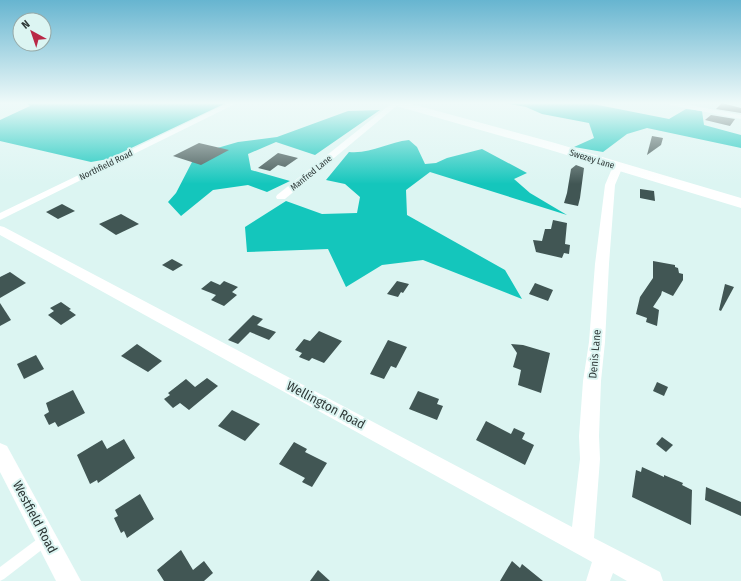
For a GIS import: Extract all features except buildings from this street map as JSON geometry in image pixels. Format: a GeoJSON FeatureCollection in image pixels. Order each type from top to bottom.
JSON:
{"type":"FeatureCollection","features":[{"type":"Feature","properties":{"kind":"street","name":"Northfield Road"},"geometry":{"type":"LineString","coordinates":[[0,217],[178,130]]}},
{"type":"Feature","properties":{"kind":"street","name":"Manfred Lane"},"geometry":{"type":"LineString","coordinates":[[281,197],[363,130]]}},
{"type":"Feature","properties":{"kind":"street","name":"Swezey Lane"},"geometry":{"type":"LineString","coordinates":[[492,130],[741,203]]}},
{"type":"Feature","properties":{"kind":"street","name":"Denis Lane"},"geometry":{"type":"LineString","coordinates":[[582,543],[590,459],[589,436],[602,264],[610,185],[618,166]]}},
{"type":"Feature","properties":{"kind":"street","name":"Wellington Road"},"geometry":{"type":"LineString","coordinates":[[0,230],[651,581]]}},
{"type":"Feature","properties":{"kind":"street","name":"Westfield Road"},"geometry":{"type":"LineString","coordinates":[[0,452],[69,581]]}},
{"type":"Feature","properties":{"kind":"street"},"geometry":{"type":"LineString","coordinates":[[598,581],[606,556]]}},
{"type":"Feature","properties":{"kind":"lane"},"geometry":{"type":"LineString","coordinates":[[0,575],[47,539]]}},
{"type":"Feature","properties":{"kind":"shaded area"},"geometry":{"type":"Polygon","coordinates":[[[0,130],[169,130],[108,159],[91,162],[0,141],[0,130]]]}},
{"type":"Feature","properties":{"kind":"shaded area"},"geometry":{"type":"Polygon","coordinates":[[[296,130],[351,130],[315,155],[276,142],[248,154],[251,170],[290,181],[267,192],[248,185],[213,190],[181,216],[168,202],[176,193],[192,162],[207,151],[238,142],[277,137],[296,130]]]}},
{"type":"Feature","properties":{"kind":"shaded area"},"geometry":{"type":"Polygon","coordinates":[[[591,130],[640,130],[627,134],[603,152],[574,147],[594,138],[591,130]]]}},
{"type":"Feature","properties":{"kind":"shaded area"},"geometry":{"type":"Polygon","coordinates":[[[657,130],[723,130],[741,135],[741,148],[657,130]]]}},
{"type":"Feature","properties":{"kind":"shaded area"},"geometry":{"type":"Polygon","coordinates":[[[409,140],[417,147],[425,164],[436,163],[447,158],[482,149],[527,173],[514,179],[530,193],[567,215],[430,172],[406,190],[407,215],[505,270],[522,299],[423,260],[382,265],[346,287],[328,249],[247,252],[245,227],[286,201],[322,214],[357,213],[360,197],[345,184],[326,180],[349,152],[373,150],[409,140]]]}}]}
